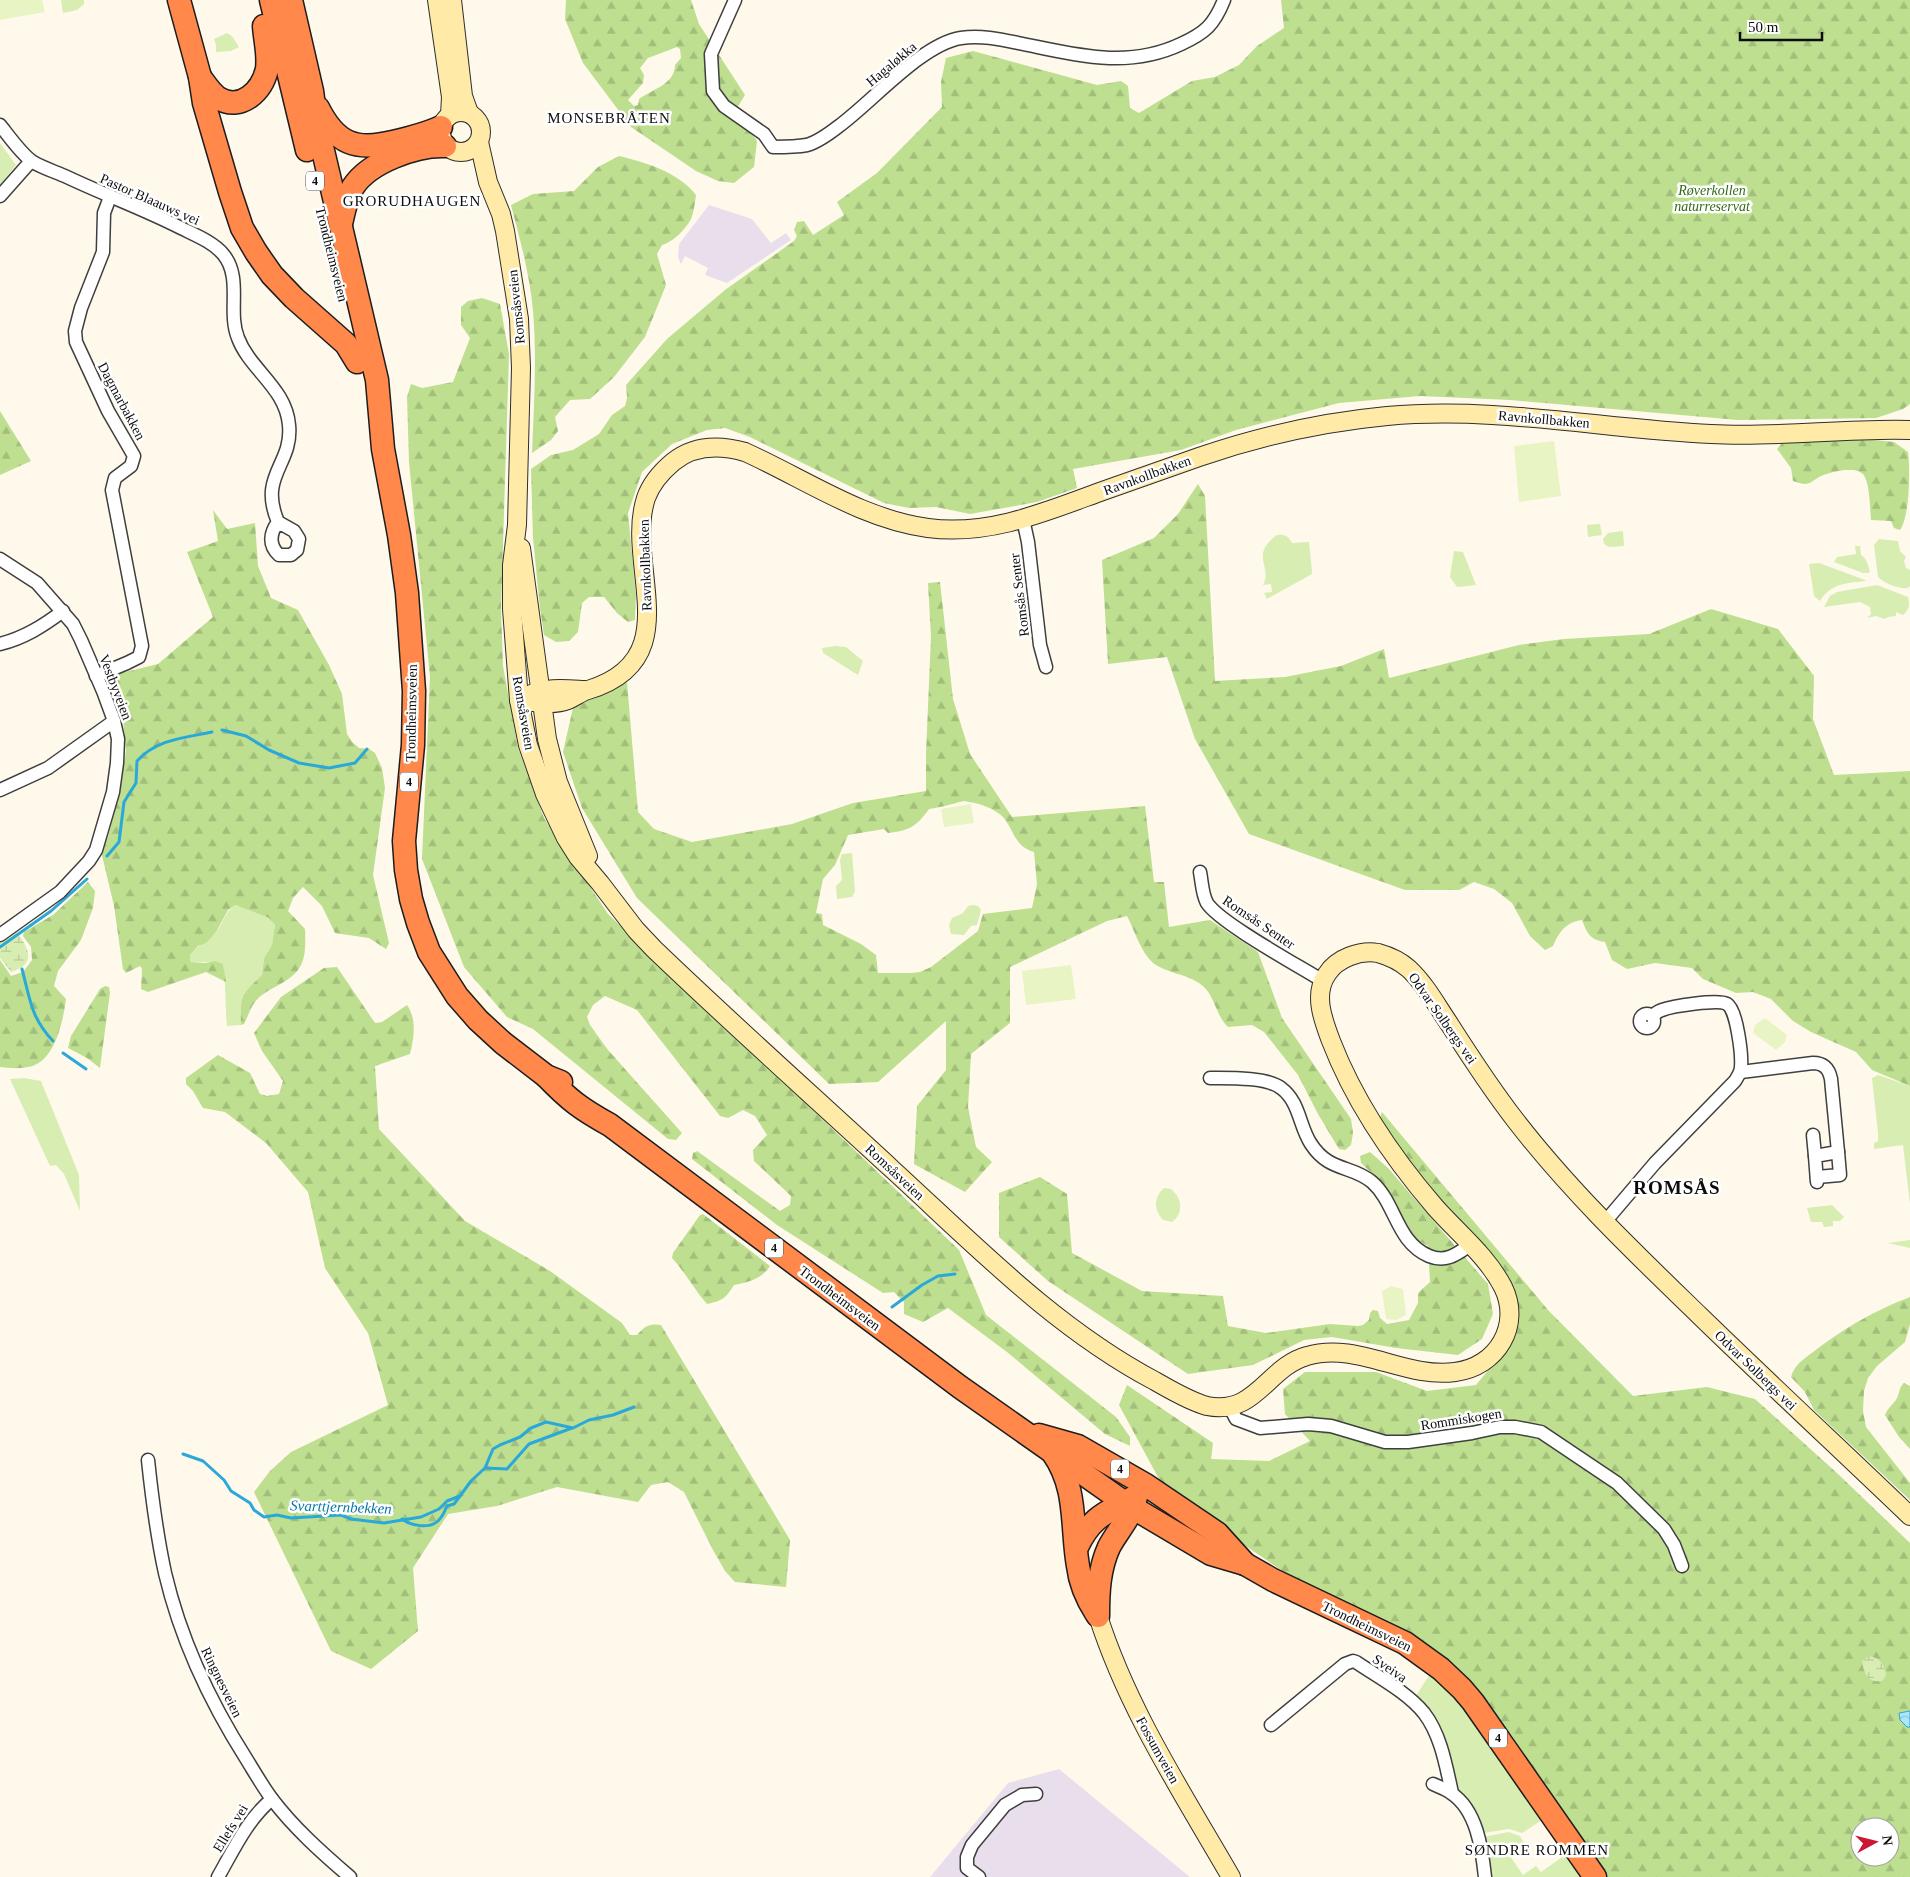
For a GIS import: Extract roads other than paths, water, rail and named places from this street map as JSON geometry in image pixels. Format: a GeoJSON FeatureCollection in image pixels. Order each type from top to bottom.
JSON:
{"type":"FeatureCollection","features":[{"type":"Feature","properties":{"kind":"highway"},"geometry":{"type":"LineString","coordinates":[[178,0],[200,77],[204,103],[230,192],[248,239],[272,275],[294,298],[346,344],[357,362]]}},
{"type":"Feature","properties":{"kind":"highway"},"geometry":{"type":"LineString","coordinates":[[200,77],[209,90],[224,100],[237,102],[247,99],[259,89],[264,76],[268,53],[261,0]]}},
{"type":"Feature","properties":{"kind":"highway","name":"Trondheimsveien"},"geometry":{"type":"LineString","coordinates":[[271,0],[357,362],[383,449]]}},
{"type":"Feature","properties":{"kind":"highway","name":"Trondheimsveien"},"geometry":{"type":"LineString","coordinates":[[291,0],[312,91],[316,121],[377,380],[383,449],[399,534],[409,614],[414,728],[404,842],[406,870],[412,904],[429,952],[457,996],[489,1032],[546,1076],[572,1102],[610,1125],[960,1387],[1025,1433],[1211,1554],[1245,1564],[1273,1580],[1405,1643],[1453,1679],[1473,1702],[1596,1877]]}},
{"type":"Feature","properties":{"kind":"highway"},"geometry":{"type":"LineString","coordinates":[[312,91],[322,117],[334,133],[344,141],[356,145],[366,147],[450,135]]}},
{"type":"Feature","properties":{"kind":"highway"},"geometry":{"type":"LineString","coordinates":[[340,227],[349,195],[362,176],[378,165],[398,156],[428,147],[450,135]]}},
{"type":"Feature","properties":{"kind":"highway","name":"Trondheimsveien"},"geometry":{"type":"LineString","coordinates":[[1025,1433],[1078,1446],[1146,1485],[1217,1533],[1245,1564]]}},
{"type":"Feature","properties":{"kind":"highway"},"geometry":{"type":"LineString","coordinates":[[1050,1449],[1057,1459],[1071,1494],[1077,1565],[1091,1604],[1098,1616]]}},
{"type":"Feature","properties":{"kind":"highway"},"geometry":{"type":"LineString","coordinates":[[1076,1548],[1083,1534],[1102,1514],[1131,1502]]}},
{"type":"Feature","properties":{"kind":"highway"},"geometry":{"type":"LineString","coordinates":[[1098,1616],[1101,1569],[1131,1502]]}},
{"type":"Feature","properties":{"kind":"street"},"geometry":{"type":"LineString","coordinates":[[437,0],[452,97],[450,135]]}},
{"type":"Feature","properties":{"kind":"street"},"geometry":{"type":"LineString","coordinates":[[450,135],[472,150],[479,142],[481,136],[480,124],[469,113],[463,96],[452,0]]}},
{"type":"Feature","properties":{"kind":"street","name":"Hagaløkka"},"geometry":{"type":"LineString","coordinates":[[735,0],[711,54],[713,91],[724,106],[764,134],[773,147],[781,147],[808,144],[829,133],[860,111],[917,59],[933,49],[960,38],[992,38],[1093,58],[1125,59],[1162,54],[1189,41],[1211,26],[1224,0]]}},
{"type":"Feature","properties":{"kind":"street"},"geometry":{"type":"LineString","coordinates":[[450,135],[456,113],[469,113]]}},
{"type":"Feature","properties":{"kind":"street","name":"Pastor Blaauws vei"},"geometry":{"type":"LineString","coordinates":[[0,125],[31,161],[110,197],[154,214],[222,252],[229,262],[234,281],[234,322],[237,336],[244,350],[281,398],[288,416],[288,444],[274,476],[271,494],[278,522]]}},
{"type":"Feature","properties":{"kind":"street","name":"Romsåsveien"},"geometry":{"type":"LineString","coordinates":[[450,135],[476,170],[488,182]]}},
{"type":"Feature","properties":{"kind":"street","name":"Romsåsveien"},"geometry":{"type":"LineString","coordinates":[[479,142],[488,182],[501,214],[505,231],[519,319],[521,368],[517,525],[512,565],[514,646],[519,700],[528,745],[545,794],[566,838],[578,857],[627,920],[654,949],[1033,1298],[1084,1338],[1137,1372],[1208,1406],[1229,1406]]}},
{"type":"Feature","properties":{"kind":"street"},"geometry":{"type":"LineString","coordinates":[[0,196],[31,161]]}},
{"type":"Feature","properties":{"kind":"street","name":"Dagmarbakken"},"geometry":{"type":"LineString","coordinates":[[96,676],[127,664],[139,657],[142,646],[112,490],[115,478],[131,466],[134,456],[108,411],[79,350],[76,336],[81,308],[103,252],[104,213],[110,197]]}},
{"type":"Feature","properties":{"kind":"street","name":"Ravnkollbakken"},"geometry":{"type":"LineString","coordinates":[[519,700],[541,697],[566,701],[586,690],[608,683],[633,662],[646,629],[648,612],[642,524],[646,498],[656,479],[678,458],[705,448],[715,447],[745,452],[858,507],[910,525],[943,529],[975,528],[1023,519],[1232,446],[1322,425],[1387,416],[1440,413],[1509,415],[1726,435],[1868,429],[1910,430]]}},
{"type":"Feature","properties":{"kind":"street","name":"Romsås Senter"},"geometry":{"type":"LineString","coordinates":[[1023,519],[1028,542],[1040,645],[1046,668]]}},
{"type":"Feature","properties":{"kind":"street","name":"Romsåsveien"},"geometry":{"type":"LineString","coordinates":[[517,525],[547,739],[558,782],[600,883]]}},
{"type":"Feature","properties":{"kind":"street","name":"Vestbyveien"},"geometry":{"type":"LineString","coordinates":[[0,559],[37,583],[63,611],[81,640],[114,721],[118,739],[114,792],[96,850],[89,862],[60,892],[0,935]]}},
{"type":"Feature","properties":{"kind":"street"},"geometry":{"type":"LineString","coordinates":[[0,644],[33,632],[63,611]]}},
{"type":"Feature","properties":{"kind":"street"},"geometry":{"type":"LineString","coordinates":[[0,790],[48,768],[114,721]]}},
{"type":"Feature","properties":{"kind":"street","name":"Romsås Senter"},"geometry":{"type":"LineString","coordinates":[[1200,872],[1206,900],[1214,911],[1245,933],[1323,981]]}},
{"type":"Feature","properties":{"kind":"street","name":"Odvar Solbergs vei"},"geometry":{"type":"LineString","coordinates":[[1323,981],[1326,974],[1336,964],[1347,957],[1362,953],[1376,953],[1387,956],[1400,962],[1410,971],[1430,995],[1494,1092],[1518,1124],[1604,1223],[1910,1516]]}},
{"type":"Feature","properties":{"kind":"street"},"geometry":{"type":"LineString","coordinates":[[1229,1406],[1247,1401],[1297,1358],[1318,1353],[1350,1354],[1410,1368],[1443,1373],[1469,1370],[1491,1357],[1502,1342],[1509,1324],[1510,1310],[1502,1284],[1482,1257],[1438,1211],[1405,1170],[1388,1148],[1364,1109],[1341,1066],[1325,1026],[1320,1003],[1320,988],[1323,981]]}},
{"type":"Feature","properties":{"kind":"street"},"geometry":{"type":"LineString","coordinates":[[1604,1223],[1655,1163],[1735,1080],[1740,1072],[1742,1063],[1737,1024],[1733,1009],[1727,1004],[1715,1002],[1667,1008],[1652,1016]]}},
{"type":"Feature","properties":{"kind":"street"},"geometry":{"type":"LineString","coordinates":[[1740,1072],[1814,1063],[1824,1066],[1831,1079],[1840,1175],[1817,1179],[1813,1135]]}},
{"type":"Feature","properties":{"kind":"street"},"geometry":{"type":"LineString","coordinates":[[1210,1078],[1270,1082],[1281,1087],[1294,1103],[1312,1146],[1334,1165],[1361,1176],[1372,1183],[1407,1239],[1419,1251],[1433,1258],[1448,1258],[1457,1255],[1470,1244]]}},
{"type":"Feature","properties":{"kind":"street"},"geometry":{"type":"LineString","coordinates":[[1816,1156],[1838,1152]]}},
{"type":"Feature","properties":{"kind":"street","name":"Rommiskogen"},"geometry":{"type":"LineString","coordinates":[[1229,1406],[1236,1419],[1260,1428],[1308,1424],[1331,1426],[1385,1442],[1408,1442],[1472,1434],[1500,1427],[1515,1427],[1541,1432],[1617,1483],[1664,1529],[1674,1545],[1682,1566]]}},
{"type":"Feature","properties":{"kind":"street","name":"Ringnesveien"},"geometry":{"type":"LineString","coordinates":[[148,1460],[157,1530],[164,1565],[186,1642],[216,1709],[272,1798],[295,1826],[350,1877]]}},
{"type":"Feature","properties":{"kind":"street","name":"Fossumveien"},"geometry":{"type":"LineString","coordinates":[[1098,1616],[1120,1674],[1144,1726],[1231,1877]]}},
{"type":"Feature","properties":{"kind":"street","name":"Sveiva"},"geometry":{"type":"LineString","coordinates":[[1271,1725],[1345,1664],[1353,1661],[1356,1662],[1395,1689],[1424,1714],[1439,1743],[1452,1793]]}},
{"type":"Feature","properties":{"kind":"street","name":"Sveiva"},"geometry":{"type":"LineString","coordinates":[[1433,1784],[1452,1793],[1464,1805],[1478,1835],[1485,1877]]}},
{"type":"Feature","properties":{"kind":"street"},"geometry":{"type":"LineString","coordinates":[[979,1877],[967,1868],[968,1852],[972,1845],[1005,1805],[1022,1796],[1036,1794]]}},
{"type":"Feature","properties":{"kind":"street","name":"Ellefs vei"},"geometry":{"type":"LineString","coordinates":[[218,1877],[250,1821],[272,1798]]}},
{"type":"Feature","properties":{"kind":"water"},"geometry":{"type":"Polygon","coordinates":[[[1910,1711],[1910,1727],[1907,1727],[1900,1720],[1899,1713],[1910,1711]]]}},
{"type":"Feature","properties":{"kind":"waterway"},"geometry":{"type":"LineString","coordinates":[[222,730],[246,736],[269,750],[299,763],[329,768],[355,763],[367,749]]}},
{"type":"Feature","properties":{"kind":"waterway"},"geometry":{"type":"LineString","coordinates":[[107,856],[119,842],[124,802],[136,783],[137,761],[153,748],[162,744],[212,732]]}},
{"type":"Feature","properties":{"kind":"waterway"},"geometry":{"type":"LineString","coordinates":[[0,947],[51,911],[87,879]]}},
{"type":"Feature","properties":{"kind":"waterway"},"geometry":{"type":"LineString","coordinates":[[22,969],[36,1016],[53,1041]]}},
{"type":"Feature","properties":{"kind":"waterway"},"geometry":{"type":"LineString","coordinates":[[63,1053],[86,1069]]}},
{"type":"Feature","properties":{"kind":"waterway","name":"Svarttjernbekken"},"geometry":{"type":"LineString","coordinates":[[892,1307],[938,1276],[955,1274]]}},
{"type":"Feature","properties":{"kind":"waterway","name":"Svarttjernbekken"},"geometry":{"type":"LineString","coordinates":[[183,1454],[203,1461],[224,1480],[231,1491],[250,1503],[254,1510],[264,1517],[277,1515],[291,1518],[341,1515],[351,1519],[384,1523],[421,1517],[439,1509],[447,1501],[460,1496],[471,1481],[485,1468],[493,1449],[520,1437],[531,1428],[546,1422],[573,1428],[589,1420],[613,1415],[634,1407]]}},
{"type":"Feature","properties":{"kind":"waterway","name":"Svarttjernbekken"},"geometry":{"type":"LineString","coordinates":[[485,1468],[507,1469],[529,1444],[572,1428]]}},
{"type":"Feature","properties":{"kind":"waterway","name":"Svarttjernbekken"},"geometry":{"type":"LineString","coordinates":[[402,1519],[420,1526],[430,1525],[438,1521],[447,1506],[454,1504],[460,1496]]}},
{"type":"Feature","properties":{"kind":"district","name":"MONSEBRÅTEN"},"geometry":{"type":"Point","coordinates":[609,118]}},
{"type":"Feature","properties":{"kind":"district","name":"GRORUDHAUGEN"},"geometry":{"type":"Point","coordinates":[412,201]}},
{"type":"Feature","properties":{"kind":"district","name":"ROMSÅS"},"geometry":{"type":"Point","coordinates":[1677,1187]}},
{"type":"Feature","properties":{"kind":"district","name":"SØNDRE ROMMEN"},"geometry":{"type":"Point","coordinates":[1537,1850]}},
{"type":"Feature","properties":{"kind":"park label","name":"Røverkollen naturreservat"},"geometry":{"type":"Point","coordinates":[1712,198]}}]}
